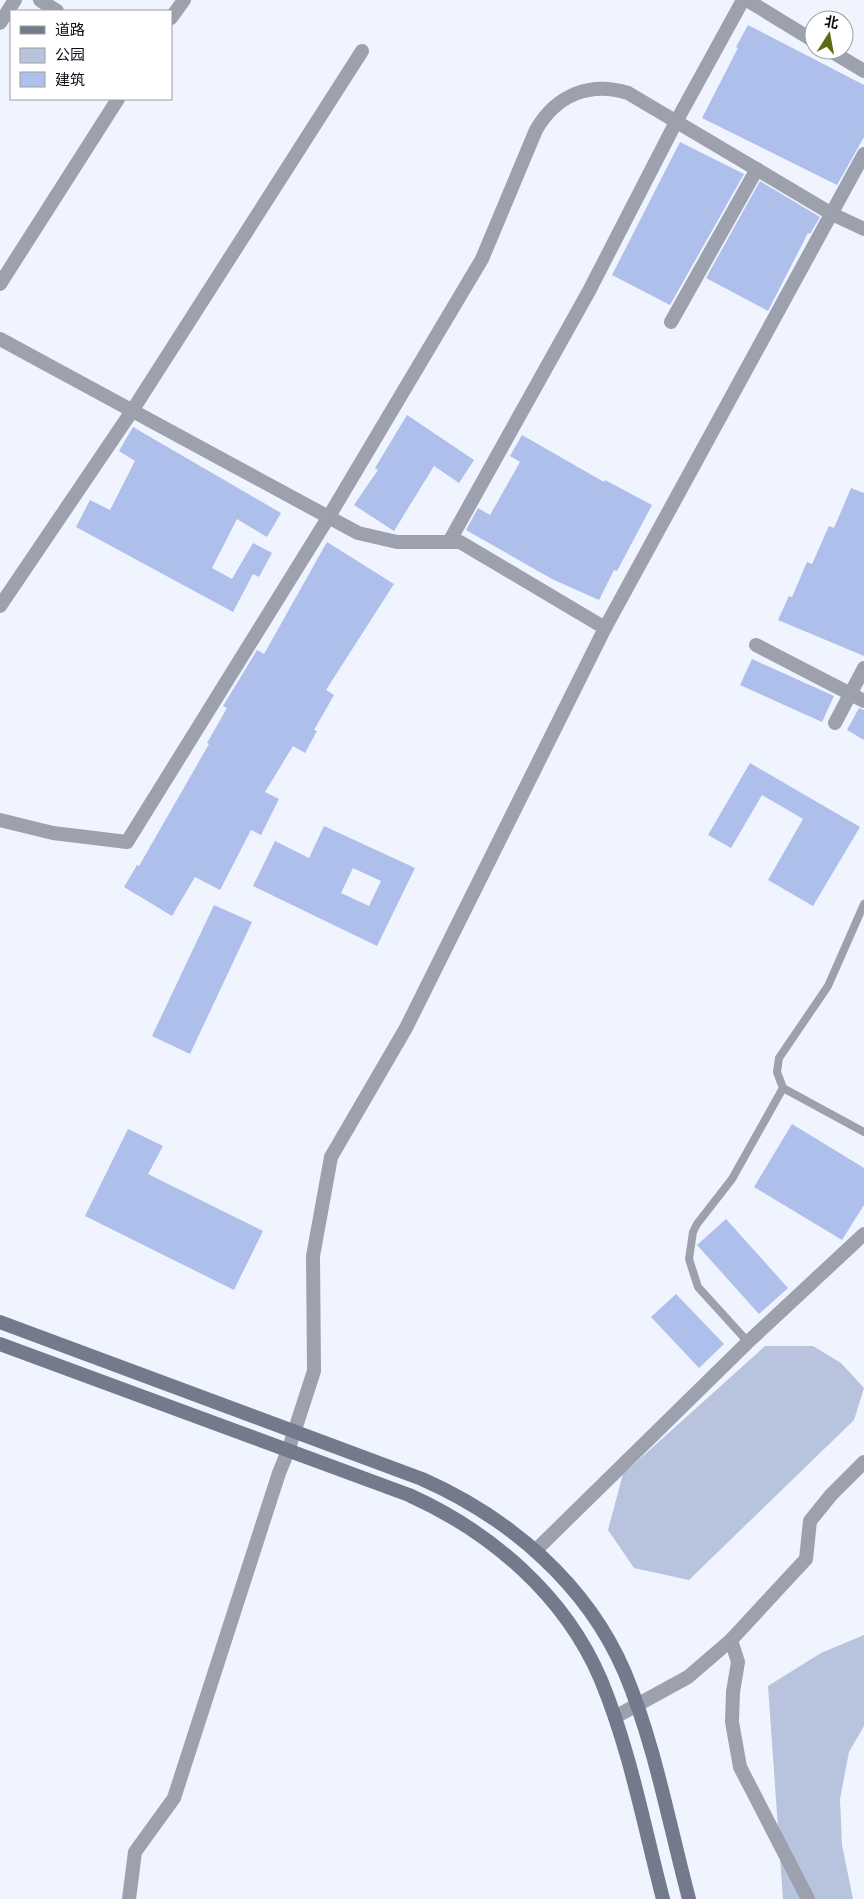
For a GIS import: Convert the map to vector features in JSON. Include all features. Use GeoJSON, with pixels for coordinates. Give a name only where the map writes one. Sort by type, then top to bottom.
{"type":"FeatureCollection","features":[{"type":"Feature","properties":{"kind":"main road"},"geometry":{"type":"LineString","coordinates":[[0,1322],[295,1431],[449,1491],[499,1521],[536,1550],[564,1579],[599,1626],[624,1673],[636,1704],[689,1899]]}},
{"type":"Feature","properties":{"kind":"main road"},"geometry":{"type":"LineString","coordinates":[[0,1344],[333,1466],[434,1506],[458,1519],[503,1551],[543,1590],[576,1634],[600,1679],[614,1717],[663,1899]]}},
{"type":"Feature","properties":{"kind":"street"},"geometry":{"type":"LineString","coordinates":[[0,23],[15,0]]}},
{"type":"Feature","properties":{"kind":"street"},"geometry":{"type":"LineString","coordinates":[[40,0],[55,10]]}},
{"type":"Feature","properties":{"kind":"street"},"geometry":{"type":"LineString","coordinates":[[172,17],[184,0]]}},
{"type":"Feature","properties":{"kind":"street"},"geometry":{"type":"LineString","coordinates":[[450,542],[589,291],[676,122],[743,0]]}},
{"type":"Feature","properties":{"kind":"street"},"geometry":{"type":"LineString","coordinates":[[747,0],[804,35]]}},
{"type":"Feature","properties":{"kind":"street"},"geometry":{"type":"LineString","coordinates":[[0,606],[132,411],[362,51]]}},
{"type":"Feature","properties":{"kind":"street"},"geometry":{"type":"LineString","coordinates":[[846,60],[864,71]]}},
{"type":"Feature","properties":{"kind":"street"},"geometry":{"type":"LineString","coordinates":[[0,820],[53,833],[127,842],[328,518],[482,259],[536,130],[548,112],[575,93],[607,88],[628,93],[832,214],[864,229]]}},
{"type":"Feature","properties":{"kind":"street"},"geometry":{"type":"LineString","coordinates":[[0,284],[117,100]]}},
{"type":"Feature","properties":{"kind":"street"},"geometry":{"type":"LineString","coordinates":[[129,1899],[135,1852],[174,1798],[314,1371],[313,1256],[331,1156],[406,1028],[605,628],[864,154]]}},
{"type":"Feature","properties":{"kind":"street"},"geometry":{"type":"LineString","coordinates":[[671,322],[757,169]]}},
{"type":"Feature","properties":{"kind":"street"},"geometry":{"type":"LineString","coordinates":[[0,339],[358,533],[397,542],[460,542],[605,628]]}},
{"type":"Feature","properties":{"kind":"street"},"geometry":{"type":"LineString","coordinates":[[756,645],[864,701]]}},
{"type":"Feature","properties":{"kind":"street"},"geometry":{"type":"LineString","coordinates":[[834,723],[864,668]]}},
{"type":"Feature","properties":{"kind":"street"},"geometry":{"type":"LineString","coordinates":[[536,1550],[748,1342],[863,1236]]}},
{"type":"Feature","properties":{"kind":"street"},"geometry":{"type":"LineString","coordinates":[[614,1717],[688,1677],[732,1640],[806,1559],[810,1521],[831,1495],[864,1462]]}},
{"type":"Feature","properties":{"kind":"street"},"geometry":{"type":"LineString","coordinates":[[732,1640],[738,1662],[733,1692],[732,1722],[740,1767],[808,1899]]}},
{"type":"Feature","properties":{"kind":"lane"},"geometry":{"type":"LineString","coordinates":[[864,904],[828,986],[779,1058],[777,1072],[783,1088],[864,1132]]}},
{"type":"Feature","properties":{"kind":"lane"},"geometry":{"type":"LineString","coordinates":[[748,1342],[698,1288],[690,1264],[691,1241],[697,1224],[732,1179],[783,1088]]}},
{"type":"Feature","properties":{"kind":"green space"},"geometry":{"type":"Polygon","coordinates":[[[765,1346],[813,1346],[841,1363],[864,1388],[854,1420],[689,1580],[634,1568],[608,1530],[623,1474],[765,1346]]]}},
{"type":"Feature","properties":{"kind":"green space"},"geometry":{"type":"Polygon","coordinates":[[[864,1635],[864,1726],[849,1752],[840,1799],[842,1845],[853,1899],[783,1899],[768,1686],[821,1653],[864,1635]]]}},
{"type":"Feature","properties":{"kind":"building"},"geometry":{"type":"Polygon","coordinates":[[[748,25],[804,54],[804,60],[816,60],[864,85],[864,137],[837,185],[702,118],[738,48],[736,47],[748,25]]]}},
{"type":"Feature","properties":{"kind":"building"},"geometry":{"type":"Polygon","coordinates":[[[680,142],[744,174],[670,305],[612,275],[680,142]]]}},
{"type":"Feature","properties":{"kind":"building"},"geometry":{"type":"Polygon","coordinates":[[[760,181],[820,217],[810,234],[808,233],[768,311],[706,278],[760,181]]]}},
{"type":"Feature","properties":{"kind":"building"},"geometry":{"type":"Polygon","coordinates":[[[407,415],[474,460],[459,483],[434,466],[394,531],[354,505],[378,470],[375,468],[407,415]]]}},
{"type":"Feature","properties":{"kind":"building"},"geometry":{"type":"Polygon","coordinates":[[[133,427],[281,513],[267,537],[237,519],[212,568],[232,579],[253,543],[272,553],[259,577],[253,574],[233,612],[76,527],[90,500],[110,510],[135,461],[119,451],[133,427]]]}},
{"type":"Feature","properties":{"kind":"building"},"geometry":{"type":"Polygon","coordinates":[[[522,435],[604,482],[605,480],[652,505],[617,571],[614,570],[599,600],[552,579],[466,530],[478,508],[490,515],[520,462],[510,456],[522,435]]]}},
{"type":"Feature","properties":{"kind":"building"},"geometry":{"type":"Polygon","coordinates":[[[851,488],[864,493],[864,656],[778,620],[789,596],[792,597],[807,562],[812,564],[829,526],[834,528],[851,488]]]}},
{"type":"Feature","properties":{"kind":"building"},"geometry":{"type":"Polygon","coordinates":[[[327,542],[394,584],[326,690],[334,695],[314,730],[317,731],[305,753],[293,746],[265,792],[279,799],[261,835],[251,830],[220,890],[195,877],[172,916],[124,887],[137,865],[139,866],[209,744],[207,743],[227,708],[223,706],[257,650],[264,654],[327,542]]]}},
{"type":"Feature","properties":{"kind":"building"},"geometry":{"type":"Polygon","coordinates":[[[752,659],[834,696],[822,722],[740,685],[752,659]]]}},
{"type":"Feature","properties":{"kind":"building"},"geometry":{"type":"Polygon","coordinates":[[[859,708],[864,710],[864,740],[847,730],[859,708]]]}},
{"type":"Feature","properties":{"kind":"building"},"geometry":{"type":"Polygon","coordinates":[[[750,763],[860,827],[813,906],[768,880],[803,819],[762,795],[731,848],[708,835],[750,763]]]}},
{"type":"Feature","properties":{"kind":"building"},"geometry":{"type":"Polygon","coordinates":[[[324,826],[415,868],[377,946],[253,886],[275,841],[309,858],[324,826]],[[353,868],[341,893],[369,906],[381,881],[353,868]]]}},
{"type":"Feature","properties":{"kind":"building"},"geometry":{"type":"Polygon","coordinates":[[[214,905],[252,922],[190,1054],[152,1036],[214,905]]]}},
{"type":"Feature","properties":{"kind":"building"},"geometry":{"type":"Polygon","coordinates":[[[792,1124],[864,1168],[864,1205],[842,1240],[754,1187],[792,1124]]]}},
{"type":"Feature","properties":{"kind":"building"},"geometry":{"type":"Polygon","coordinates":[[[128,1129],[163,1146],[148,1174],[263,1231],[234,1290],[85,1216],[128,1129]]]}},
{"type":"Feature","properties":{"kind":"building"},"geometry":{"type":"Polygon","coordinates":[[[726,1219],[788,1288],[759,1314],[697,1245],[726,1219]]]}},
{"type":"Feature","properties":{"kind":"building"},"geometry":{"type":"Polygon","coordinates":[[[676,1294],[724,1344],[699,1368],[651,1317],[676,1294]]]}}]}
